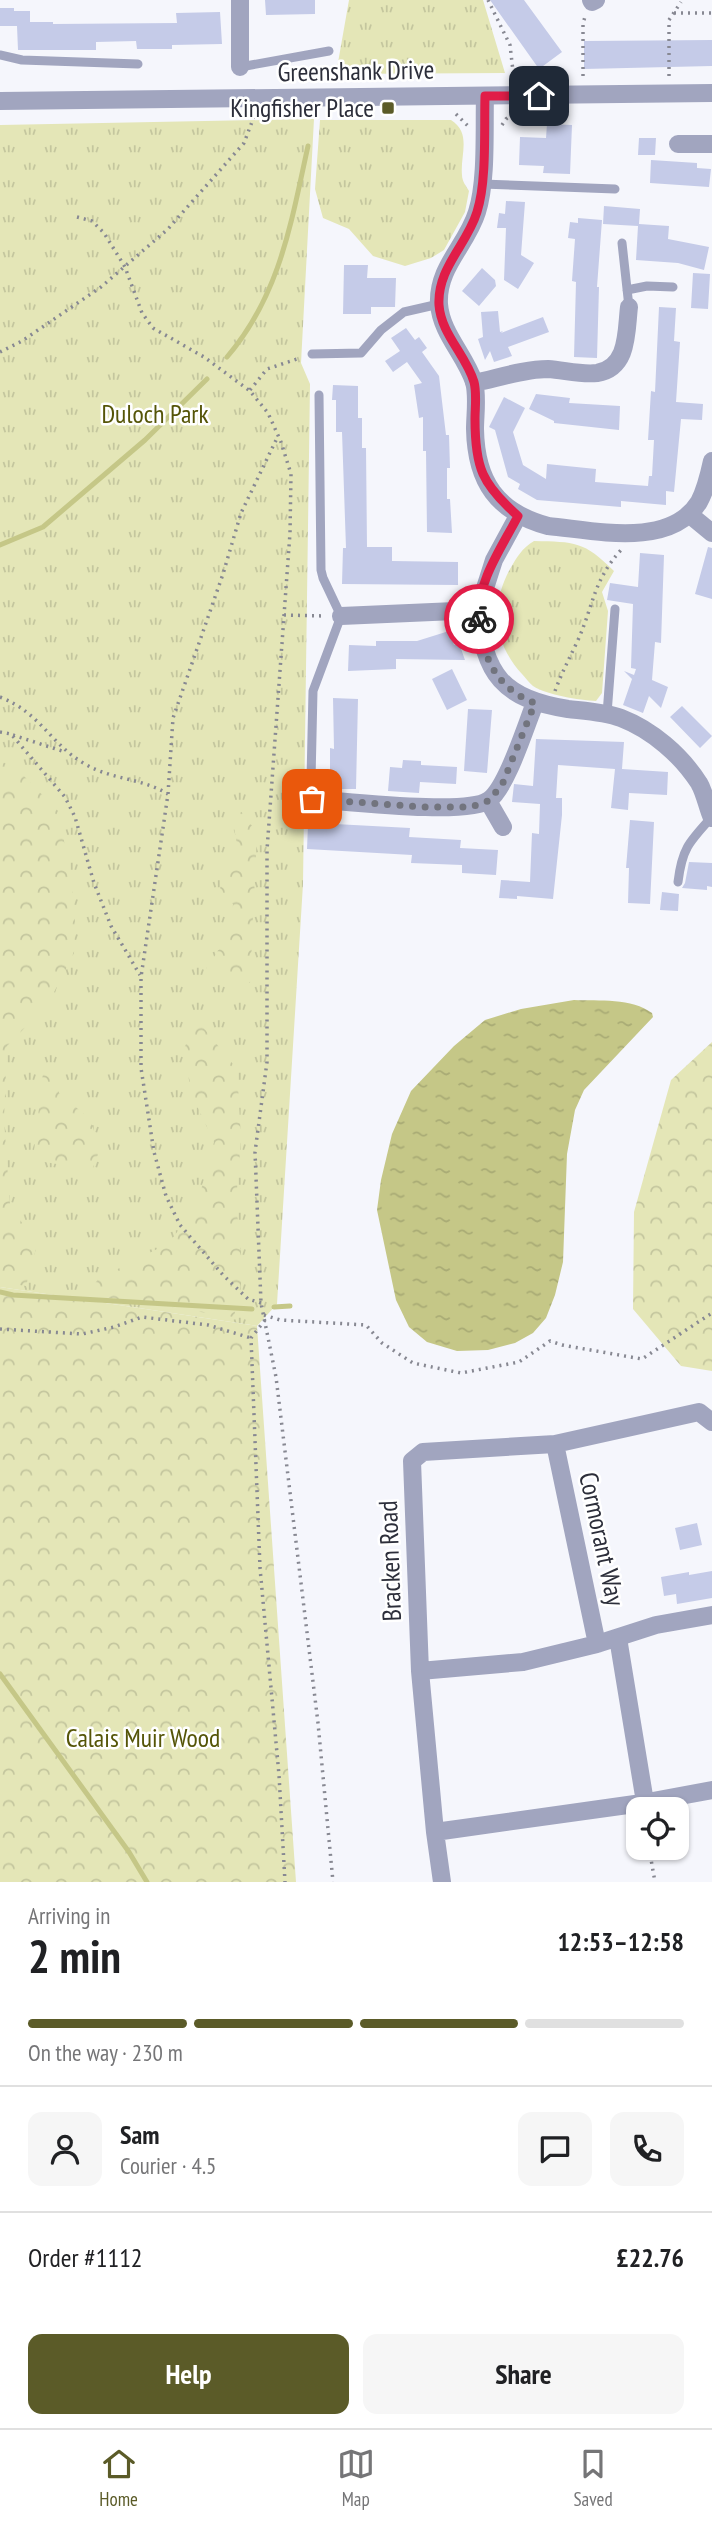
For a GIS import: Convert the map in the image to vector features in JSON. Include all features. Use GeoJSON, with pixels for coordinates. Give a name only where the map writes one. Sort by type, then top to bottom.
{"type":"FeatureCollection","features":[{"type":"Feature","properties":{"kind":"street"},"geometry":{"type":"LineString","coordinates":[[240,0],[240,67]]}},
{"type":"Feature","properties":{"kind":"street","name":"Greenshank Drive"},"geometry":{"type":"LineString","coordinates":[[0,101],[712,93]]}},
{"type":"Feature","properties":{"kind":"street"},"geometry":{"type":"LineString","coordinates":[[485,96],[482,184],[478,211],[443,277],[439,304],[450,335],[474,383],[475,443],[479,465],[487,484],[499,500],[518,516],[548,526],[632,534],[669,526],[689,514],[699,502],[712,461]]}},
{"type":"Feature","properties":{"kind":"street"},"geometry":{"type":"LineString","coordinates":[[678,144],[712,145]]}},
{"type":"Feature","properties":{"kind":"street"},"geometry":{"type":"LineString","coordinates":[[474,383],[536,370],[596,373],[608,369],[620,360],[625,343],[628,298]]}},
{"type":"Feature","properties":{"kind":"street"},"geometry":{"type":"LineString","coordinates":[[689,514],[712,533]]}},
{"type":"Feature","properties":{"kind":"street"},"geometry":{"type":"LineString","coordinates":[[518,516],[491,569],[478,610],[486,656],[495,674],[511,690],[542,704],[607,714],[642,729],[672,749],[700,784],[712,818]]}},
{"type":"Feature","properties":{"kind":"street"},"geometry":{"type":"LineString","coordinates":[[341,616],[478,610]]}},
{"type":"Feature","properties":{"kind":"street"},"geometry":{"type":"LineString","coordinates":[[312,799],[435,807],[471,807],[488,801],[502,785],[542,704]]}},
{"type":"Feature","properties":{"kind":"street"},"geometry":{"type":"LineString","coordinates":[[488,801],[503,827]]}},
{"type":"Feature","properties":{"kind":"street","name":"Bracken Road"},"geometry":{"type":"LineString","coordinates":[[420,1671],[412,1461],[422,1452],[555,1444],[699,1412],[712,1422]]}},
{"type":"Feature","properties":{"kind":"street","name":"Cormorant Way"},"geometry":{"type":"LineString","coordinates":[[555,1444],[597,1644]]}},
{"type":"Feature","properties":{"kind":"street"},"geometry":{"type":"LineString","coordinates":[[442,1882],[420,1671],[523,1662],[597,1644],[656,1625],[712,1615]]}},
{"type":"Feature","properties":{"kind":"street"},"geometry":{"type":"LineString","coordinates":[[618,1637],[644,1797]]}},
{"type":"Feature","properties":{"kind":"street"},"geometry":{"type":"LineString","coordinates":[[673,1797],[712,1790]]}},
{"type":"Feature","properties":{"kind":"street"},"geometry":{"type":"LineString","coordinates":[[435,1832],[626,1805]]}},
{"type":"Feature","properties":{"kind":"lane"},"geometry":{"type":"LineString","coordinates":[[240,67],[329,51]]}},
{"type":"Feature","properties":{"kind":"lane"},"geometry":{"type":"LineString","coordinates":[[0,55],[22,60],[138,64]]}},
{"type":"Feature","properties":{"kind":"lane"},"geometry":{"type":"LineString","coordinates":[[482,184],[615,189]]}},
{"type":"Feature","properties":{"kind":"lane"},"geometry":{"type":"LineString","coordinates":[[622,243],[628,298],[647,286],[673,287]]}},
{"type":"Feature","properties":{"kind":"lane"},"geometry":{"type":"LineString","coordinates":[[312,354],[361,353],[381,330],[404,312],[439,304]]}},
{"type":"Feature","properties":{"kind":"lane"},"geometry":{"type":"LineString","coordinates":[[311,780],[313,691],[341,616],[321,569],[319,395]]}},
{"type":"Feature","properties":{"kind":"lane"},"geometry":{"type":"LineString","coordinates":[[607,714],[615,609]]}},
{"type":"Feature","properties":{"kind":"lane"},"geometry":{"type":"LineString","coordinates":[[678,882],[681,856],[692,838],[712,818]]}},
{"type":"Feature","properties":{"kind":"path"},"geometry":{"type":"LineString","coordinates":[[488,0],[510,45],[514,69],[514,96]]}},
{"type":"Feature","properties":{"kind":"path"},"geometry":{"type":"LineString","coordinates":[[583,76],[583,23],[593,1]]}},
{"type":"Feature","properties":{"kind":"path"},"geometry":{"type":"LineString","coordinates":[[669,76],[668,20],[681,2]]}},
{"type":"Feature","properties":{"kind":"path"},"geometry":{"type":"LineString","coordinates":[[674,13],[712,13]]}},
{"type":"Feature","properties":{"kind":"path"},"geometry":{"type":"LineString","coordinates":[[0,352],[22,341],[74,306],[125,267],[168,229],[244,143],[255,113]]}},
{"type":"Feature","properties":{"kind":"path"},"geometry":{"type":"LineString","coordinates":[[77,217],[92,221],[104,233],[125,267],[142,313],[153,328],[204,356],[250,391],[268,413],[291,474],[290,533],[267,850],[267,1062],[255,1152],[261,1303],[276,1377],[290,1488],[318,1723],[333,1882]]}},
{"type":"Feature","properties":{"kind":"path"},"geometry":{"type":"LineString","coordinates":[[250,391],[267,369],[312,354]]}},
{"type":"Feature","properties":{"kind":"path"},"geometry":{"type":"LineString","coordinates":[[261,1303],[248,1299],[223,1275],[180,1225],[166,1196],[154,1152],[141,1068],[141,977],[167,793],[173,718],[223,574],[241,513],[278,436]]}},
{"type":"Feature","properties":{"kind":"path"},"geometry":{"type":"LineString","coordinates":[[542,704],[579,639],[599,580],[632,534]]}},
{"type":"Feature","properties":{"kind":"path"},"geometry":{"type":"LineString","coordinates":[[284,615],[341,616]]}},
{"type":"Feature","properties":{"kind":"path"},"geometry":{"type":"LineString","coordinates":[[0,697],[19,704],[51,733],[64,751]]}},
{"type":"Feature","properties":{"kind":"path"},"geometry":{"type":"LineString","coordinates":[[0,732],[64,751],[109,776],[155,786],[167,793]]}},
{"type":"Feature","properties":{"kind":"path"},"geometry":{"type":"LineString","coordinates":[[11,734],[65,797],[75,817],[94,883],[111,926],[141,977]]}},
{"type":"Feature","properties":{"kind":"path"},"geometry":{"type":"LineString","coordinates":[[264,1318],[366,1325],[382,1343],[413,1363],[461,1374],[519,1362],[550,1341],[642,1359],[712,1313]]}},
{"type":"Feature","properties":{"kind":"path"},"geometry":{"type":"LineString","coordinates":[[0,1329],[82,1334],[142,1317],[208,1325],[251,1338]]}},
{"type":"Feature","properties":{"kind":"path"},"geometry":{"type":"LineString","coordinates":[[264,1318],[251,1338],[260,1568],[279,1776],[285,1882]]}},
{"type":"Feature","properties":{"kind":"path"},"geometry":{"type":"LineString","coordinates":[[651,1860],[655,1882]]}},
{"type":"Feature","properties":{"kind":"green space"},"geometry":{"type":"Polygon","coordinates":[[[349,0],[483,0],[505,73],[336,74],[349,0]]]}},
{"type":"Feature","properties":{"kind":"green space","name":"Duloch Park"},"geometry":{"type":"Polygon","coordinates":[[[314,119],[301,363],[310,384],[303,884],[277,1304],[257,1326],[0,1287],[0,125],[314,119]]]}},
{"type":"Feature","properties":{"kind":"green space"},"geometry":{"type":"Polygon","coordinates":[[[320,120],[451,120],[457,125],[464,145],[462,177],[469,191],[465,212],[444,250],[431,258],[405,266],[373,256],[349,229],[323,218],[315,189],[320,120]]]}},
{"type":"Feature","properties":{"kind":"green space"},"geometry":{"type":"Polygon","coordinates":[[[534,541],[578,545],[595,554],[614,571],[602,592],[608,611],[602,693],[596,701],[555,694],[533,686],[512,662],[505,649],[498,623],[499,597],[515,561],[534,541]]]}},
{"type":"Feature","properties":{"kind":"green space"},"geometry":{"type":"Polygon","coordinates":[[[0,760],[23,775],[58,811],[72,881],[75,917],[74,953],[48,1004],[7,1046],[4,1119],[10,1205],[37,1245],[26,1286],[0,1282],[0,760]]]}},
{"type":"Feature","properties":{"kind":"green space"},"geometry":{"type":"Polygon","coordinates":[[[242,812],[257,833],[250,983],[206,968],[231,933],[233,904],[219,894],[225,864],[238,850],[232,816],[242,812]]]}},
{"type":"Feature","properties":{"kind":"green space"},"geometry":{"type":"Polygon","coordinates":[[[198,1021],[237,1069],[241,1139],[236,1202],[243,1274],[234,1317],[88,1295],[98,1279],[169,1243],[197,1205],[214,1142],[191,1093],[184,1048],[198,1021]]]}},
{"type":"Feature","properties":{"kind":"green space"},"geometry":{"type":"Polygon","coordinates":[[[712,1042],[712,1371],[681,1366],[633,1309],[634,1212],[671,1080],[712,1042]]]}},
{"type":"Feature","properties":{"kind":"green space"},"geometry":{"type":"Polygon","coordinates":[[[44,1064],[59,1074],[59,1093],[90,1119],[100,1149],[92,1170],[33,1160],[44,1064]]]}},
{"type":"Feature","properties":{"kind":"green space","name":"Calais Muir Wood"},"geometry":{"type":"Polygon","coordinates":[[[0,1287],[257,1326],[296,1882],[0,1882],[0,1287]]]}},
{"type":"Feature","properties":{"kind":"water"},"geometry":{"type":"Polygon","coordinates":[[[574,1000],[635,1005],[652,1013],[653,1017],[584,1090],[575,1110],[567,1154],[563,1262],[546,1318],[533,1333],[515,1343],[488,1350],[457,1351],[427,1342],[409,1327],[396,1300],[377,1210],[392,1134],[411,1091],[454,1046],[485,1020],[521,1009],[574,1000]]]}},
{"type":"Feature","properties":{"kind":"building"},"geometry":{"type":"Polygon","coordinates":[[[265,0],[315,0],[315,14],[266,15],[265,0]]]}},
{"type":"Feature","properties":{"kind":"building"},"geometry":{"type":"Polygon","coordinates":[[[490,0],[524,0],[562,52],[539,69],[490,0]]]}},
{"type":"Feature","properties":{"kind":"building"},"geometry":{"type":"Polygon","coordinates":[[[0,8],[30,11],[30,22],[53,24],[177,23],[176,13],[220,12],[222,44],[137,49],[136,41],[96,42],[96,50],[18,50],[17,26],[0,26],[0,8]]]}},
{"type":"Feature","properties":{"kind":"building"},"geometry":{"type":"Polygon","coordinates":[[[712,40],[712,66],[584,69],[584,41],[712,40]]]}},
{"type":"Feature","properties":{"kind":"building"},"geometry":{"type":"Polygon","coordinates":[[[547,124],[572,125],[570,174],[543,173],[544,166],[519,165],[520,137],[546,138],[547,124]]]}},
{"type":"Feature","properties":{"kind":"building"},"geometry":{"type":"Polygon","coordinates":[[[639,138],[656,138],[655,155],[638,155],[639,138]]]}},
{"type":"Feature","properties":{"kind":"building"},"geometry":{"type":"Polygon","coordinates":[[[651,160],[697,163],[697,168],[711,169],[709,187],[650,183],[651,160]]]}},
{"type":"Feature","properties":{"kind":"building"},"geometry":{"type":"Polygon","coordinates":[[[506,201],[525,202],[521,255],[534,263],[518,289],[504,280],[506,228],[497,228],[499,213],[505,214],[506,201]]]}},
{"type":"Feature","properties":{"kind":"building"},"geometry":{"type":"Polygon","coordinates":[[[604,206],[640,209],[639,224],[669,226],[668,239],[709,247],[704,270],[678,263],[636,260],[638,226],[603,224],[604,206]]]}},
{"type":"Feature","properties":{"kind":"building"},"geometry":{"type":"Polygon","coordinates":[[[578,218],[602,220],[597,287],[597,358],[574,357],[576,282],[572,281],[575,239],[568,238],[570,222],[578,223],[578,218]]]}},
{"type":"Feature","properties":{"kind":"building"},"geometry":{"type":"Polygon","coordinates":[[[344,265],[368,265],[367,278],[396,278],[395,307],[371,307],[371,314],[343,314],[344,265]]]}},
{"type":"Feature","properties":{"kind":"building"},"geometry":{"type":"Polygon","coordinates":[[[482,268],[495,280],[496,286],[479,306],[462,291],[482,268]]]}},
{"type":"Feature","properties":{"kind":"building"},"geometry":{"type":"Polygon","coordinates":[[[693,273],[710,274],[708,309],[691,308],[693,273]]]}},
{"type":"Feature","properties":{"kind":"building"},"geometry":{"type":"Polygon","coordinates":[[[659,307],[676,308],[674,341],[680,342],[676,402],[703,404],[702,420],[681,419],[674,492],[666,491],[666,505],[621,501],[621,507],[537,500],[518,489],[520,484],[508,477],[495,430],[489,427],[504,397],[525,408],[513,432],[523,465],[546,479],[547,464],[596,469],[595,482],[648,486],[649,476],[652,476],[654,440],[648,440],[651,391],[655,392],[659,307]]]}},
{"type":"Feature","properties":{"kind":"building"},"geometry":{"type":"Polygon","coordinates":[[[498,311],[500,332],[503,331],[501,333],[543,317],[549,332],[508,347],[512,356],[494,362],[490,351],[485,360],[478,339],[483,337],[481,312],[498,311]]]}},
{"type":"Feature","properties":{"kind":"building"},"geometry":{"type":"Polygon","coordinates":[[[406,328],[415,340],[419,337],[427,348],[422,352],[439,376],[446,435],[449,435],[447,499],[450,499],[452,533],[427,532],[423,417],[419,418],[414,385],[422,383],[407,362],[393,372],[385,361],[400,351],[391,338],[406,328]]]}},
{"type":"Feature","properties":{"kind":"building"},"geometry":{"type":"Polygon","coordinates":[[[333,385],[358,386],[358,418],[362,418],[362,448],[366,448],[367,547],[392,547],[392,561],[458,562],[458,585],[342,584],[343,548],[346,548],[342,432],[336,432],[333,385]]]}},
{"type":"Feature","properties":{"kind":"building"},"geometry":{"type":"Polygon","coordinates":[[[536,394],[570,398],[569,403],[620,406],[619,430],[554,423],[529,409],[536,394]]]}},
{"type":"Feature","properties":{"kind":"building"},"geometry":{"type":"Polygon","coordinates":[[[708,547],[712,548],[712,599],[695,594],[708,547]]]}},
{"type":"Feature","properties":{"kind":"building"},"geometry":{"type":"Polygon","coordinates":[[[640,553],[664,555],[661,643],[655,642],[652,680],[668,687],[661,708],[649,696],[643,713],[623,705],[632,679],[624,671],[634,675],[636,669],[631,668],[633,604],[607,600],[610,583],[638,587],[640,553]]]}},
{"type":"Feature","properties":{"kind":"building"},"geometry":{"type":"Polygon","coordinates":[[[449,631],[454,645],[459,643],[465,660],[396,659],[396,669],[348,671],[349,645],[376,646],[376,641],[417,641],[449,631]]]}},
{"type":"Feature","properties":{"kind":"building"},"geometry":{"type":"Polygon","coordinates":[[[452,669],[467,700],[447,710],[432,679],[452,669]]]}},
{"type":"Feature","properties":{"kind":"building"},"geometry":{"type":"Polygon","coordinates":[[[333,698],[358,699],[356,789],[330,789],[330,748],[334,749],[333,698]]]}},
{"type":"Feature","properties":{"kind":"building"},"geometry":{"type":"Polygon","coordinates":[[[682,706],[712,736],[700,748],[670,717],[682,706]]]}},
{"type":"Feature","properties":{"kind":"building"},"geometry":{"type":"Polygon","coordinates":[[[468,709],[492,710],[487,773],[464,771],[468,709]]]}},
{"type":"Feature","properties":{"kind":"building"},"geometry":{"type":"Polygon","coordinates":[[[536,739],[624,742],[622,769],[668,772],[667,795],[629,793],[628,810],[611,808],[615,769],[558,765],[556,798],[562,798],[562,815],[553,899],[517,896],[517,899],[499,898],[501,880],[530,882],[532,833],[539,834],[540,804],[512,802],[514,784],[533,786],[536,739]]]}},
{"type":"Feature","properties":{"kind":"building"},"geometry":{"type":"Polygon","coordinates":[[[403,760],[421,761],[421,765],[457,767],[456,784],[420,782],[419,793],[388,791],[390,767],[402,768],[403,760]]]}},
{"type":"Feature","properties":{"kind":"building"},"geometry":{"type":"Polygon","coordinates":[[[630,820],[654,822],[650,904],[628,903],[629,868],[626,868],[630,820]]]}},
{"type":"Feature","properties":{"kind":"building"},"geometry":{"type":"Polygon","coordinates":[[[335,824],[410,828],[409,837],[461,840],[460,848],[498,850],[496,875],[462,873],[462,865],[411,863],[412,855],[307,849],[308,825],[335,827],[335,824]]]}},
{"type":"Feature","properties":{"kind":"building"},"geometry":{"type":"Polygon","coordinates":[[[689,862],[712,863],[712,887],[707,886],[707,890],[682,888],[689,862]]]}},
{"type":"Feature","properties":{"kind":"building"},"geometry":{"type":"Polygon","coordinates":[[[662,892],[679,894],[678,911],[660,910],[662,892]]]}},
{"type":"Feature","properties":{"kind":"building"},"geometry":{"type":"Polygon","coordinates":[[[697,1523],[702,1545],[680,1550],[675,1528],[697,1523]]]}},
{"type":"Feature","properties":{"kind":"building"},"geometry":{"type":"Polygon","coordinates":[[[712,1571],[712,1598],[677,1604],[676,1594],[664,1596],[661,1577],[712,1571]]]}},
{"type":"Feature","properties":{"kind":"waterway"},"geometry":{"type":"LineString","coordinates":[[227,357],[260,309],[281,257],[308,146]]}},
{"type":"Feature","properties":{"kind":"waterway"},"geometry":{"type":"LineString","coordinates":[[0,545],[43,527],[145,440],[207,379]]}},
{"type":"Feature","properties":{"kind":"waterway"},"geometry":{"type":"LineString","coordinates":[[0,1292],[13,1295],[252,1309]]}},
{"type":"Feature","properties":{"kind":"waterway"},"geometry":{"type":"LineString","coordinates":[[274,1307],[290,1306]]}},
{"type":"Feature","properties":{"kind":"waterway"},"geometry":{"type":"LineString","coordinates":[[0,1674],[129,1852],[147,1882]]}},
{"type":"Feature","properties":{"kind":"way so far"},"geometry":{"type":"LineString","coordinates":[[312,799],[423,807],[471,807],[494,796],[502,785],[535,703],[522,698],[495,674],[486,656],[479,619]]}},
{"type":"Feature","properties":{"kind":"place","name":"Kingfisher Place"},"geometry":{"type":"Point","coordinates":[388,108]}},
{"type":"Feature","properties":{"kind":"route"},"geometry":{"type":"LineString","coordinates":[[479,619],[478,610],[487,578],[518,516],[499,500],[487,484],[479,465],[475,443],[474,383],[444,322],[439,304],[448,264],[478,211],[482,184],[485,96],[539,96]]}}]}
